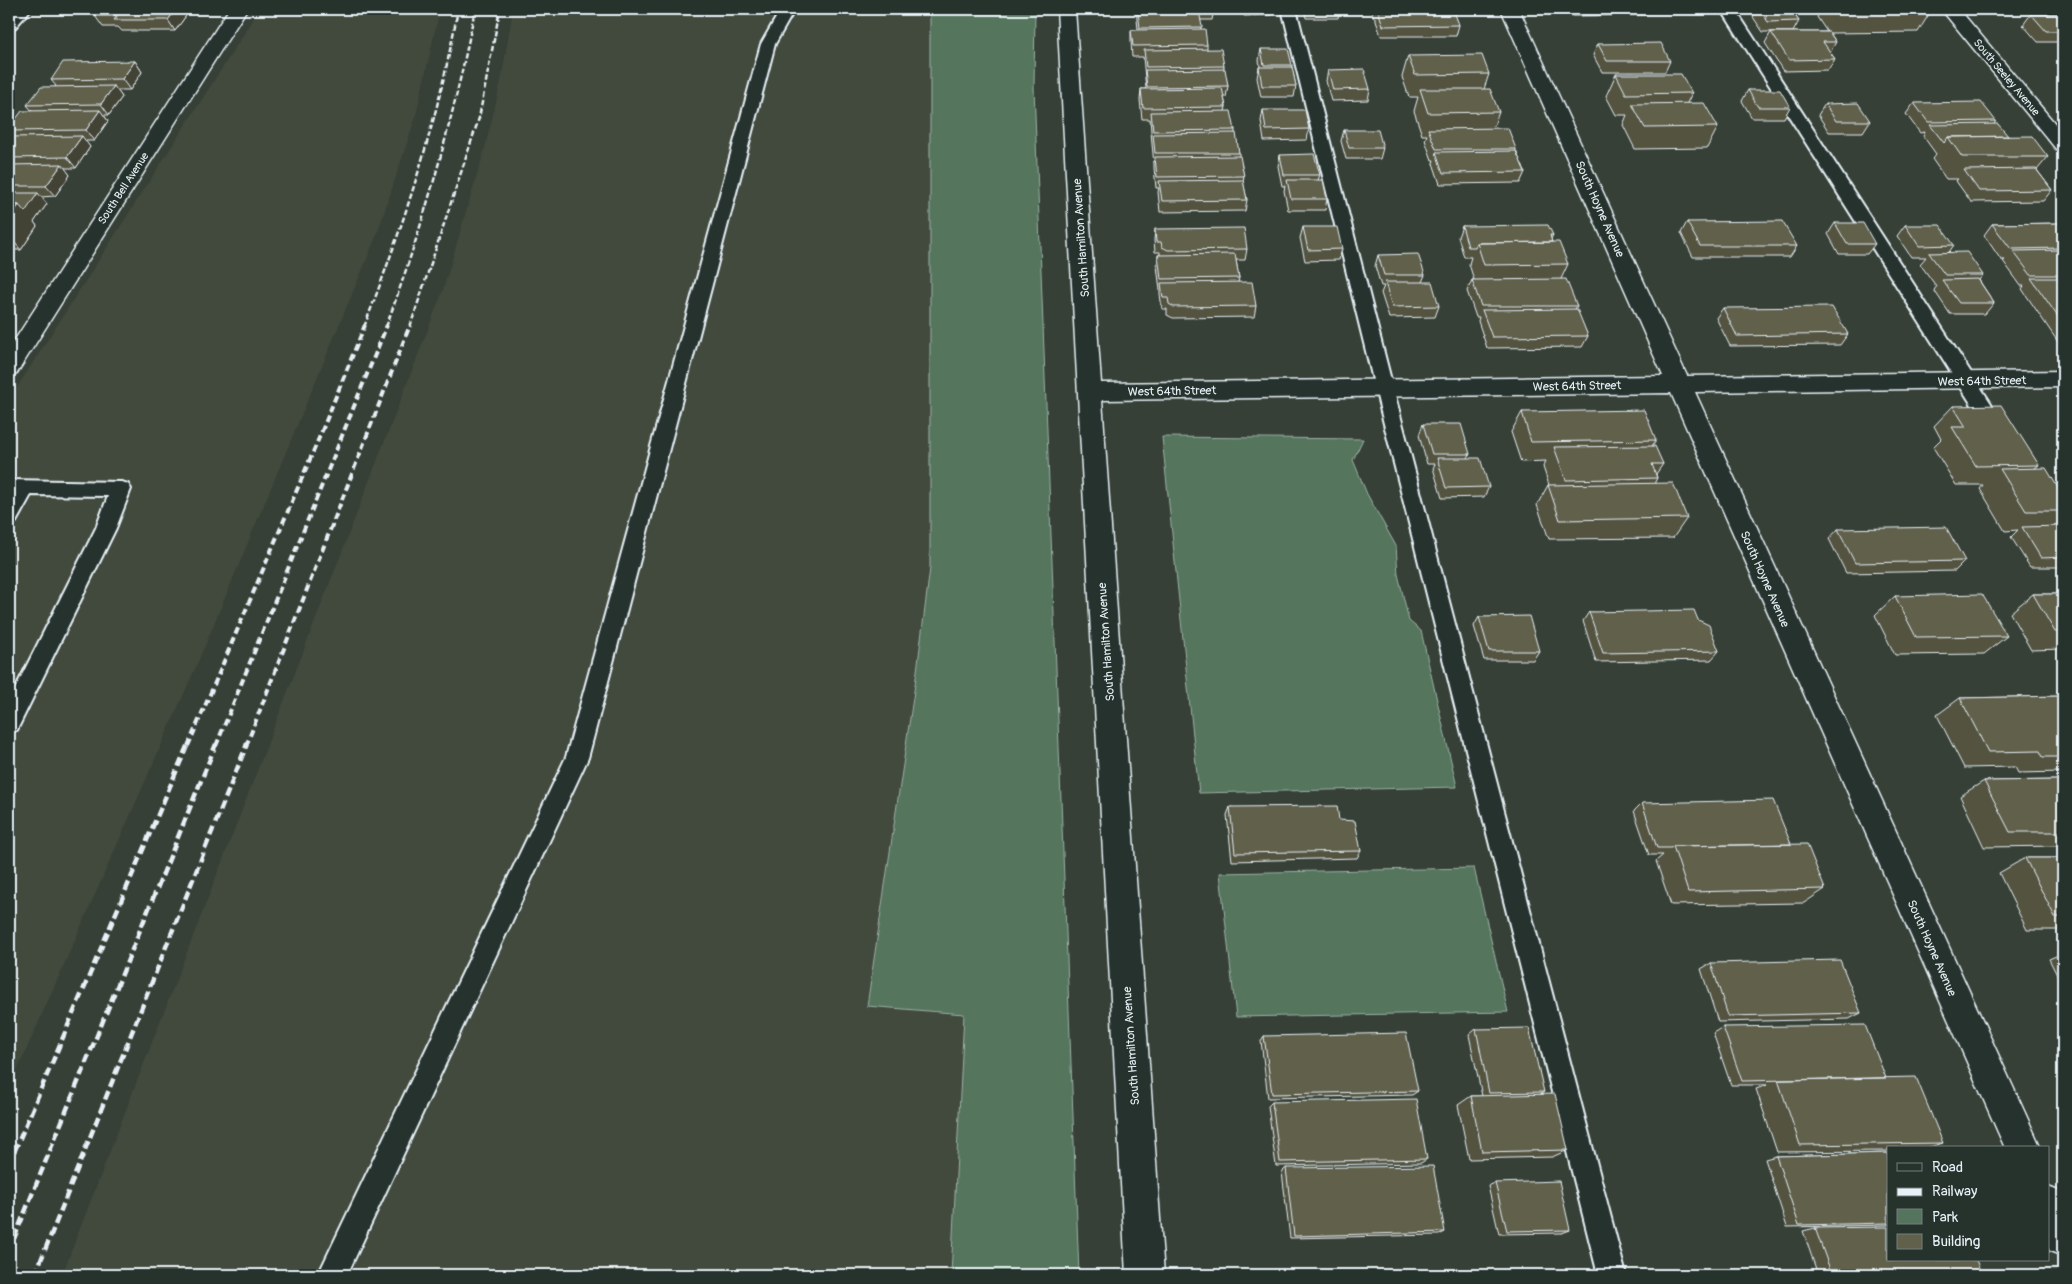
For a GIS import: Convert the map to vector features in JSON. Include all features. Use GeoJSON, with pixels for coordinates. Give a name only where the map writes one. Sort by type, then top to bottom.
{"type":"FeatureCollection","features":[{"type":"Feature","properties":{"kind":"street","name":"South Bell Avenue"},"geometry":{"type":"LineString","coordinates":[[9,367],[238,9]]}},
{"type":"Feature","properties":{"kind":"street","name":"South Hamilton Avenue"},"geometry":{"type":"LineString","coordinates":[[1066,9],[1145,1275]]}},
{"type":"Feature","properties":{"kind":"street","name":"South Hoyne Avenue"},"geometry":{"type":"LineString","coordinates":[[1510,9],[2022,1146]]}},
{"type":"Feature","properties":{"kind":"street","name":"South Seeley Avenue"},"geometry":{"type":"LineString","coordinates":[[1950,9],[2063,145]]}},
{"type":"Feature","properties":{"kind":"street","name":"West 64th Street"},"geometry":{"type":"LineString","coordinates":[[1090,392],[2063,379]]}},
{"type":"Feature","properties":{"kind":"street"},"geometry":{"type":"LineString","coordinates":[[2050,1209],[2063,1238]]}},
{"type":"Feature","properties":{"kind":"lane"},"geometry":{"type":"LineString","coordinates":[[9,26],[24,9]]}},
{"type":"Feature","properties":{"kind":"lane"},"geometry":{"type":"LineString","coordinates":[[332,1275],[577,758],[768,44],[788,9]]}},
{"type":"Feature","properties":{"kind":"lane"},"geometry":{"type":"LineString","coordinates":[[1289,9],[1384,388],[1612,1275]]}},
{"type":"Feature","properties":{"kind":"lane"},"geometry":{"type":"LineString","coordinates":[[1728,9],[2005,441]]}},
{"type":"Feature","properties":{"kind":"lane"},"geometry":{"type":"LineString","coordinates":[[9,517],[17,487],[121,489],[106,528],[9,723]]}},
{"type":"Feature","properties":{"kind":"shaded area"},"geometry":{"type":"Polygon","coordinates":[[[260,9],[440,9],[415,119],[376,237],[198,662],[9,1089],[9,400],[260,9]]]}},
{"type":"Feature","properties":{"kind":"shaded area"},"geometry":{"type":"Polygon","coordinates":[[[513,9],[930,9],[930,568],[917,671],[867,1006],[965,1014],[951,1275],[62,1275],[442,293],[484,152],[501,81],[513,9]]]}},
{"type":"Feature","properties":{"kind":"green space"},"geometry":{"type":"Polygon","coordinates":[[[930,9],[1035,9],[1034,87],[1079,1275],[951,1275],[964,1014],[867,1006],[917,671],[930,568],[930,9]]]}},
{"type":"Feature","properties":{"kind":"green space"},"geometry":{"type":"Polygon","coordinates":[[[1162,437],[1363,439],[1353,460],[1367,494],[1396,546],[1398,574],[1409,621],[1421,631],[1457,787],[1199,793],[1162,437]]]}},
{"type":"Feature","properties":{"kind":"green space"},"geometry":{"type":"Polygon","coordinates":[[[1474,868],[1508,1012],[1236,1017],[1220,873],[1474,868]]]}},
{"type":"Feature","properties":{"kind":"building"},"geometry":{"type":"Polygon","coordinates":[[[101,9],[176,9],[168,20],[114,20],[117,16],[95,16],[101,9]]]}},
{"type":"Feature","properties":{"kind":"building"},"geometry":{"type":"Polygon","coordinates":[[[1453,9],[1459,25],[1383,26],[1378,10],[1453,9]]]}},
{"type":"Feature","properties":{"kind":"building"},"geometry":{"type":"Polygon","coordinates":[[[1760,9],[1790,9],[1799,21],[1768,22],[1760,9]]]}},
{"type":"Feature","properties":{"kind":"building"},"geometry":{"type":"Polygon","coordinates":[[[1838,9],[1930,9],[1931,11],[1841,12],[1838,9]]]}},
{"type":"Feature","properties":{"kind":"building"},"geometry":{"type":"Polygon","coordinates":[[[1199,11],[1202,27],[1140,28],[1138,12],[1199,11]]]}},
{"type":"Feature","properties":{"kind":"building"},"geometry":{"type":"Polygon","coordinates":[[[2031,14],[2063,14],[2063,31],[2046,31],[2031,14]]]}},
{"type":"Feature","properties":{"kind":"building"},"geometry":{"type":"Polygon","coordinates":[[[1205,29],[1207,45],[1133,46],[1131,30],[1205,29]]]}},
{"type":"Feature","properties":{"kind":"building"},"geometry":{"type":"Polygon","coordinates":[[[1771,32],[1829,32],[1836,42],[1823,42],[1835,59],[1789,60],[1771,32]]]}},
{"type":"Feature","properties":{"kind":"building"},"geometry":{"type":"Polygon","coordinates":[[[1661,43],[1670,61],[1607,61],[1598,44],[1661,43]]]}},
{"type":"Feature","properties":{"kind":"building"},"geometry":{"type":"Polygon","coordinates":[[[1221,49],[1224,66],[1146,67],[1144,50],[1221,49]]]}},
{"type":"Feature","properties":{"kind":"building"},"geometry":{"type":"Polygon","coordinates":[[[1261,49],[1288,49],[1292,65],[1264,65],[1261,49]]]}},
{"type":"Feature","properties":{"kind":"building"},"geometry":{"type":"Polygon","coordinates":[[[1482,55],[1489,74],[1415,75],[1408,56],[1482,55]]]}},
{"type":"Feature","properties":{"kind":"building"},"geometry":{"type":"Polygon","coordinates":[[[135,61],[122,79],[51,80],[63,62],[135,61]]]}},
{"type":"Feature","properties":{"kind":"building"},"geometry":{"type":"Polygon","coordinates":[[[1259,67],[1292,67],[1296,86],[1262,86],[1259,67]]]}},
{"type":"Feature","properties":{"kind":"building"},"geometry":{"type":"Polygon","coordinates":[[[1225,69],[1228,86],[1147,87],[1145,70],[1225,69]]]}},
{"type":"Feature","properties":{"kind":"building"},"geometry":{"type":"Polygon","coordinates":[[[1364,69],[1370,89],[1333,90],[1328,70],[1364,69]]]}},
{"type":"Feature","properties":{"kind":"building"},"geometry":{"type":"Polygon","coordinates":[[[1616,74],[1681,74],[1692,93],[1626,94],[1616,74]]]}},
{"type":"Feature","properties":{"kind":"building"},"geometry":{"type":"Polygon","coordinates":[[[114,86],[101,104],[27,105],[41,87],[114,86]]]}},
{"type":"Feature","properties":{"kind":"building"},"geometry":{"type":"Polygon","coordinates":[[[1222,88],[1226,107],[1143,108],[1141,89],[1222,88]]]}},
{"type":"Feature","properties":{"kind":"building"},"geometry":{"type":"Polygon","coordinates":[[[1420,89],[1490,89],[1499,112],[1428,113],[1420,89]]]}},
{"type":"Feature","properties":{"kind":"building"},"geometry":{"type":"Polygon","coordinates":[[[1748,90],[1780,90],[1790,107],[1758,107],[1748,90]]]}},
{"type":"Feature","properties":{"kind":"building"},"geometry":{"type":"Polygon","coordinates":[[[1981,102],[1996,121],[1928,122],[1914,103],[1981,102]]]}},
{"type":"Feature","properties":{"kind":"building"},"geometry":{"type":"Polygon","coordinates":[[[1704,103],[1718,127],[1645,128],[1632,104],[1704,103]]]}},
{"type":"Feature","properties":{"kind":"building"},"geometry":{"type":"Polygon","coordinates":[[[1858,103],[1870,121],[1836,121],[1825,104],[1858,103]]]}},
{"type":"Feature","properties":{"kind":"building"},"geometry":{"type":"Polygon","coordinates":[[[100,110],[86,130],[9,131],[9,128],[22,111],[100,110]]]}},
{"type":"Feature","properties":{"kind":"building"},"geometry":{"type":"Polygon","coordinates":[[[1263,110],[1305,110],[1309,129],[1266,130],[1263,110]]]}},
{"type":"Feature","properties":{"kind":"building"},"geometry":{"type":"Polygon","coordinates":[[[1231,111],[1235,130],[1153,131],[1151,112],[1231,111]]]}},
{"type":"Feature","properties":{"kind":"building"},"geometry":{"type":"Polygon","coordinates":[[[1998,124],[2008,136],[1948,137],[1944,143],[1930,125],[1998,124]]]}},
{"type":"Feature","properties":{"kind":"building"},"geometry":{"type":"Polygon","coordinates":[[[1508,128],[1516,149],[1436,149],[1428,129],[1508,128]]]}},
{"type":"Feature","properties":{"kind":"building"},"geometry":{"type":"Polygon","coordinates":[[[1344,130],[1378,130],[1383,148],[1349,148],[1344,130]]]}},
{"type":"Feature","properties":{"kind":"building"},"geometry":{"type":"Polygon","coordinates":[[[1236,133],[1239,153],[1155,153],[1153,134],[1236,133]]]}},
{"type":"Feature","properties":{"kind":"building"},"geometry":{"type":"Polygon","coordinates":[[[82,136],[67,157],[9,158],[9,137],[82,136]]]}},
{"type":"Feature","properties":{"kind":"building"},"geometry":{"type":"Polygon","coordinates":[[[2032,136],[2048,157],[1962,157],[1948,137],[2032,136]]]}},
{"type":"Feature","properties":{"kind":"building"},"geometry":{"type":"Polygon","coordinates":[[[1516,151],[1525,172],[1443,173],[1436,152],[1516,151]]]}},
{"type":"Feature","properties":{"kind":"building"},"geometry":{"type":"Polygon","coordinates":[[[1314,154],[1320,175],[1284,175],[1280,155],[1314,154]]]}},
{"type":"Feature","properties":{"kind":"building"},"geometry":{"type":"Polygon","coordinates":[[[1240,156],[1244,176],[1157,177],[1155,157],[1240,156]]]}},
{"type":"Feature","properties":{"kind":"building"},"geometry":{"type":"Polygon","coordinates":[[[62,164],[46,186],[9,186],[9,165],[62,164]]]}},
{"type":"Feature","properties":{"kind":"building"},"geometry":{"type":"Polygon","coordinates":[[[2036,169],[2052,190],[1979,191],[1964,170],[2036,169]]]}},
{"type":"Feature","properties":{"kind":"building"},"geometry":{"type":"Polygon","coordinates":[[[1243,180],[1247,200],[1162,201],[1159,181],[1243,180]]]}},
{"type":"Feature","properties":{"kind":"building"},"geometry":{"type":"Polygon","coordinates":[[[1287,180],[1323,180],[1327,199],[1291,199],[1287,180]]]}},
{"type":"Feature","properties":{"kind":"building"},"geometry":{"type":"Polygon","coordinates":[[[9,193],[38,193],[25,212],[19,205],[9,205],[9,193]]]}},
{"type":"Feature","properties":{"kind":"building"},"geometry":{"type":"Polygon","coordinates":[[[9,205],[19,205],[9,219],[9,205]]]}},
{"type":"Feature","properties":{"kind":"building"},"geometry":{"type":"Polygon","coordinates":[[[1782,221],[1797,246],[1700,246],[1687,222],[1782,221]]]}},
{"type":"Feature","properties":{"kind":"building"},"geometry":{"type":"Polygon","coordinates":[[[1835,223],[1863,223],[1875,244],[1847,244],[1835,223]]]}},
{"type":"Feature","properties":{"kind":"building"},"geometry":{"type":"Polygon","coordinates":[[[2063,223],[2063,248],[2011,249],[1992,224],[2063,223]]]}},
{"type":"Feature","properties":{"kind":"building"},"geometry":{"type":"Polygon","coordinates":[[[1548,225],[1553,235],[1550,235],[1552,242],[1477,243],[1475,247],[1468,247],[1462,226],[1548,225]]]}},
{"type":"Feature","properties":{"kind":"building"},"geometry":{"type":"Polygon","coordinates":[[[1905,225],[1940,225],[1954,245],[1919,246],[1905,225]]]}},
{"type":"Feature","properties":{"kind":"building"},"geometry":{"type":"Polygon","coordinates":[[[1303,227],[1337,227],[1342,249],[1308,250],[1303,227]]]}},
{"type":"Feature","properties":{"kind":"building"},"geometry":{"type":"Polygon","coordinates":[[[1244,228],[1247,249],[1168,250],[1162,247],[1161,242],[1156,242],[1155,229],[1244,228]]]}},
{"type":"Feature","properties":{"kind":"building"},"geometry":{"type":"Polygon","coordinates":[[[1559,242],[1568,264],[1484,265],[1477,243],[1559,242]]]}},
{"type":"Feature","properties":{"kind":"building"},"geometry":{"type":"Polygon","coordinates":[[[2063,250],[2063,275],[2031,275],[2013,251],[2063,250]]]}},
{"type":"Feature","properties":{"kind":"building"},"geometry":{"type":"Polygon","coordinates":[[[1967,252],[1983,275],[1945,275],[1929,253],[1967,252]]]}},
{"type":"Feature","properties":{"kind":"building"},"geometry":{"type":"Polygon","coordinates":[[[1235,254],[1239,278],[1161,279],[1158,255],[1235,254]]]}},
{"type":"Feature","properties":{"kind":"building"},"geometry":{"type":"Polygon","coordinates":[[[1418,254],[1425,275],[1384,275],[1378,255],[1418,254]]]}},
{"type":"Feature","properties":{"kind":"building"},"geometry":{"type":"Polygon","coordinates":[[[2031,278],[2063,278],[2063,324],[2031,278]]]}},
{"type":"Feature","properties":{"kind":"building"},"geometry":{"type":"Polygon","coordinates":[[[1566,279],[1577,306],[1481,306],[1472,280],[1566,279]]]}},
{"type":"Feature","properties":{"kind":"building"},"geometry":{"type":"Polygon","coordinates":[[[1978,279],[1994,303],[1959,303],[1942,280],[1978,279]]]}},
{"type":"Feature","properties":{"kind":"building"},"geometry":{"type":"Polygon","coordinates":[[[1252,282],[1256,306],[1174,307],[1169,304],[1168,298],[1163,298],[1161,283],[1252,282]]]}},
{"type":"Feature","properties":{"kind":"building"},"geometry":{"type":"Polygon","coordinates":[[[1385,282],[1432,282],[1439,306],[1392,307],[1385,282]]]}},
{"type":"Feature","properties":{"kind":"building"},"geometry":{"type":"Polygon","coordinates":[[[1832,307],[1848,334],[1737,336],[1723,308],[1832,307]]]}},
{"type":"Feature","properties":{"kind":"building"},"geometry":{"type":"Polygon","coordinates":[[[1577,309],[1588,336],[1492,337],[1482,310],[1577,309]]]}},
{"type":"Feature","properties":{"kind":"building"},"geometry":{"type":"Polygon","coordinates":[[[2001,405],[2039,465],[1976,466],[1952,427],[1966,427],[1953,406],[2001,405]]]}},
{"type":"Feature","properties":{"kind":"building"},"geometry":{"type":"Polygon","coordinates":[[[1644,410],[1656,440],[1531,442],[1522,412],[1644,410]]]}},
{"type":"Feature","properties":{"kind":"building"},"geometry":{"type":"Polygon","coordinates":[[[1423,424],[1461,424],[1470,454],[1432,454],[1423,424]]]}},
{"type":"Feature","properties":{"kind":"building"},"geometry":{"type":"Polygon","coordinates":[[[1655,446],[1663,464],[1652,464],[1657,478],[1566,480],[1554,447],[1655,446]]]}},
{"type":"Feature","properties":{"kind":"building"},"geometry":{"type":"Polygon","coordinates":[[[1437,458],[1480,458],[1489,487],[1446,488],[1437,458]]]}},
{"type":"Feature","properties":{"kind":"building"},"geometry":{"type":"Polygon","coordinates":[[[2046,468],[2063,496],[2063,511],[2026,511],[2000,469],[2046,468]]]}},
{"type":"Feature","properties":{"kind":"building"},"geometry":{"type":"Polygon","coordinates":[[[1673,483],[1687,518],[1560,520],[1548,485],[1673,483]]]}},
{"type":"Feature","properties":{"kind":"building"},"geometry":{"type":"Polygon","coordinates":[[[2063,526],[2063,557],[2041,558],[2022,527],[2063,526]]]}},
{"type":"Feature","properties":{"kind":"building"},"geometry":{"type":"Polygon","coordinates":[[[1946,527],[1965,561],[1855,563],[1838,529],[1946,527]]]}},
{"type":"Feature","properties":{"kind":"building"},"geometry":{"type":"Polygon","coordinates":[[[1982,594],[2007,636],[1916,637],[1895,596],[1982,594]]]}},
{"type":"Feature","properties":{"kind":"building"},"geometry":{"type":"Polygon","coordinates":[[[2033,594],[2063,594],[2063,632],[2055,632],[2033,594]]]}},
{"type":"Feature","properties":{"kind":"building"},"geometry":{"type":"Polygon","coordinates":[[[1694,610],[1698,620],[1709,625],[1719,651],[1603,653],[1589,612],[1694,610]]]}},
{"type":"Feature","properties":{"kind":"building"},"geometry":{"type":"Polygon","coordinates":[[[1529,616],[1539,651],[1489,651],[1479,617],[1529,616]]]}},
{"type":"Feature","properties":{"kind":"building"},"geometry":{"type":"Polygon","coordinates":[[[2063,696],[2063,757],[2043,757],[2040,751],[1988,752],[1960,698],[2063,696]]]}},
{"type":"Feature","properties":{"kind":"building"},"geometry":{"type":"Polygon","coordinates":[[[2063,780],[2063,832],[2010,832],[1984,781],[2063,780]]]}},
{"type":"Feature","properties":{"kind":"building"},"geometry":{"type":"Polygon","coordinates":[[[1773,800],[1791,844],[1673,846],[1671,848],[1657,848],[1642,803],[1773,800]]]}},
{"type":"Feature","properties":{"kind":"building"},"geometry":{"type":"Polygon","coordinates":[[[1337,806],[1339,820],[1355,821],[1361,851],[1235,853],[1230,807],[1337,806]]]}},
{"type":"Feature","properties":{"kind":"building"},"geometry":{"type":"Polygon","coordinates":[[[1807,844],[1825,889],[1688,892],[1673,846],[1807,844]]]}},
{"type":"Feature","properties":{"kind":"building"},"geometry":{"type":"Polygon","coordinates":[[[2025,858],[2063,858],[2063,917],[2055,917],[2025,858]]]}},
{"type":"Feature","properties":{"kind":"building"},"geometry":{"type":"Polygon","coordinates":[[[1840,960],[1861,1013],[1728,1016],[1711,963],[1840,960]]]}},
{"type":"Feature","properties":{"kind":"building"},"geometry":{"type":"Polygon","coordinates":[[[1865,1025],[1886,1078],[1742,1081],[1723,1027],[1865,1025]]]}},
{"type":"Feature","properties":{"kind":"building"},"geometry":{"type":"Polygon","coordinates":[[[1529,1028],[1544,1092],[1489,1093],[1476,1029],[1529,1028]]]}},
{"type":"Feature","properties":{"kind":"building"},"geometry":{"type":"Polygon","coordinates":[[[1406,1033],[1418,1091],[1272,1094],[1264,1036],[1406,1033]]]}},
{"type":"Feature","properties":{"kind":"building"},"geometry":{"type":"Polygon","coordinates":[[[1916,1077],[1943,1143],[1800,1145],[1778,1080],[1916,1077]]]}},
{"type":"Feature","properties":{"kind":"building"},"geometry":{"type":"Polygon","coordinates":[[[1555,1094],[1568,1150],[1482,1152],[1471,1096],[1555,1094]]]}},
{"type":"Feature","properties":{"kind":"building"},"geometry":{"type":"Polygon","coordinates":[[[1416,1099],[1427,1159],[1280,1162],[1272,1102],[1416,1099]]]}},
{"type":"Feature","properties":{"kind":"building"},"geometry":{"type":"Polygon","coordinates":[[[1887,1153],[1887,1223],[1799,1225],[1776,1156],[1887,1153]]]}},
{"type":"Feature","properties":{"kind":"building"},"geometry":{"type":"Polygon","coordinates":[[[1433,1166],[1445,1232],[1294,1236],[1286,1168],[1433,1166]]]}},
{"type":"Feature","properties":{"kind":"building"},"geometry":{"type":"Polygon","coordinates":[[[1559,1181],[1570,1230],[1507,1231],[1495,1183],[1559,1181]]]}},
{"type":"Feature","properties":{"kind":"building"},"geometry":{"type":"Polygon","coordinates":[[[1887,1227],[1887,1262],[1977,1262],[1982,1275],[1832,1275],[1815,1228],[1887,1227]]]}},
{"type":"Feature","properties":{"kind":"railway"},"geometry":{"type":"LineString","coordinates":[[364,327],[419,170],[441,91],[458,9]]}},
{"type":"Feature","properties":{"kind":"railway"},"geometry":{"type":"LineString","coordinates":[[386,327],[413,249],[437,170],[458,90],[475,9]]}},
{"type":"Feature","properties":{"kind":"railway"},"geometry":{"type":"LineString","coordinates":[[410,327],[479,118],[500,9]]}},
{"type":"Feature","properties":{"kind":"railway"},"geometry":{"type":"LineString","coordinates":[[188,746],[365,325]]}},
{"type":"Feature","properties":{"kind":"railway"},"geometry":{"type":"LineString","coordinates":[[216,746],[387,325]]}},
{"type":"Feature","properties":{"kind":"railway"},"geometry":{"type":"LineString","coordinates":[[246,746],[410,325]]}},
{"type":"Feature","properties":{"kind":"railway"},"geometry":{"type":"LineString","coordinates":[[9,1164],[188,744]]}},
{"type":"Feature","properties":{"kind":"railway"},"geometry":{"type":"LineString","coordinates":[[9,1251],[216,744]]}},
{"type":"Feature","properties":{"kind":"railway"},"geometry":{"type":"LineString","coordinates":[[35,1275],[247,744]]}}]}
